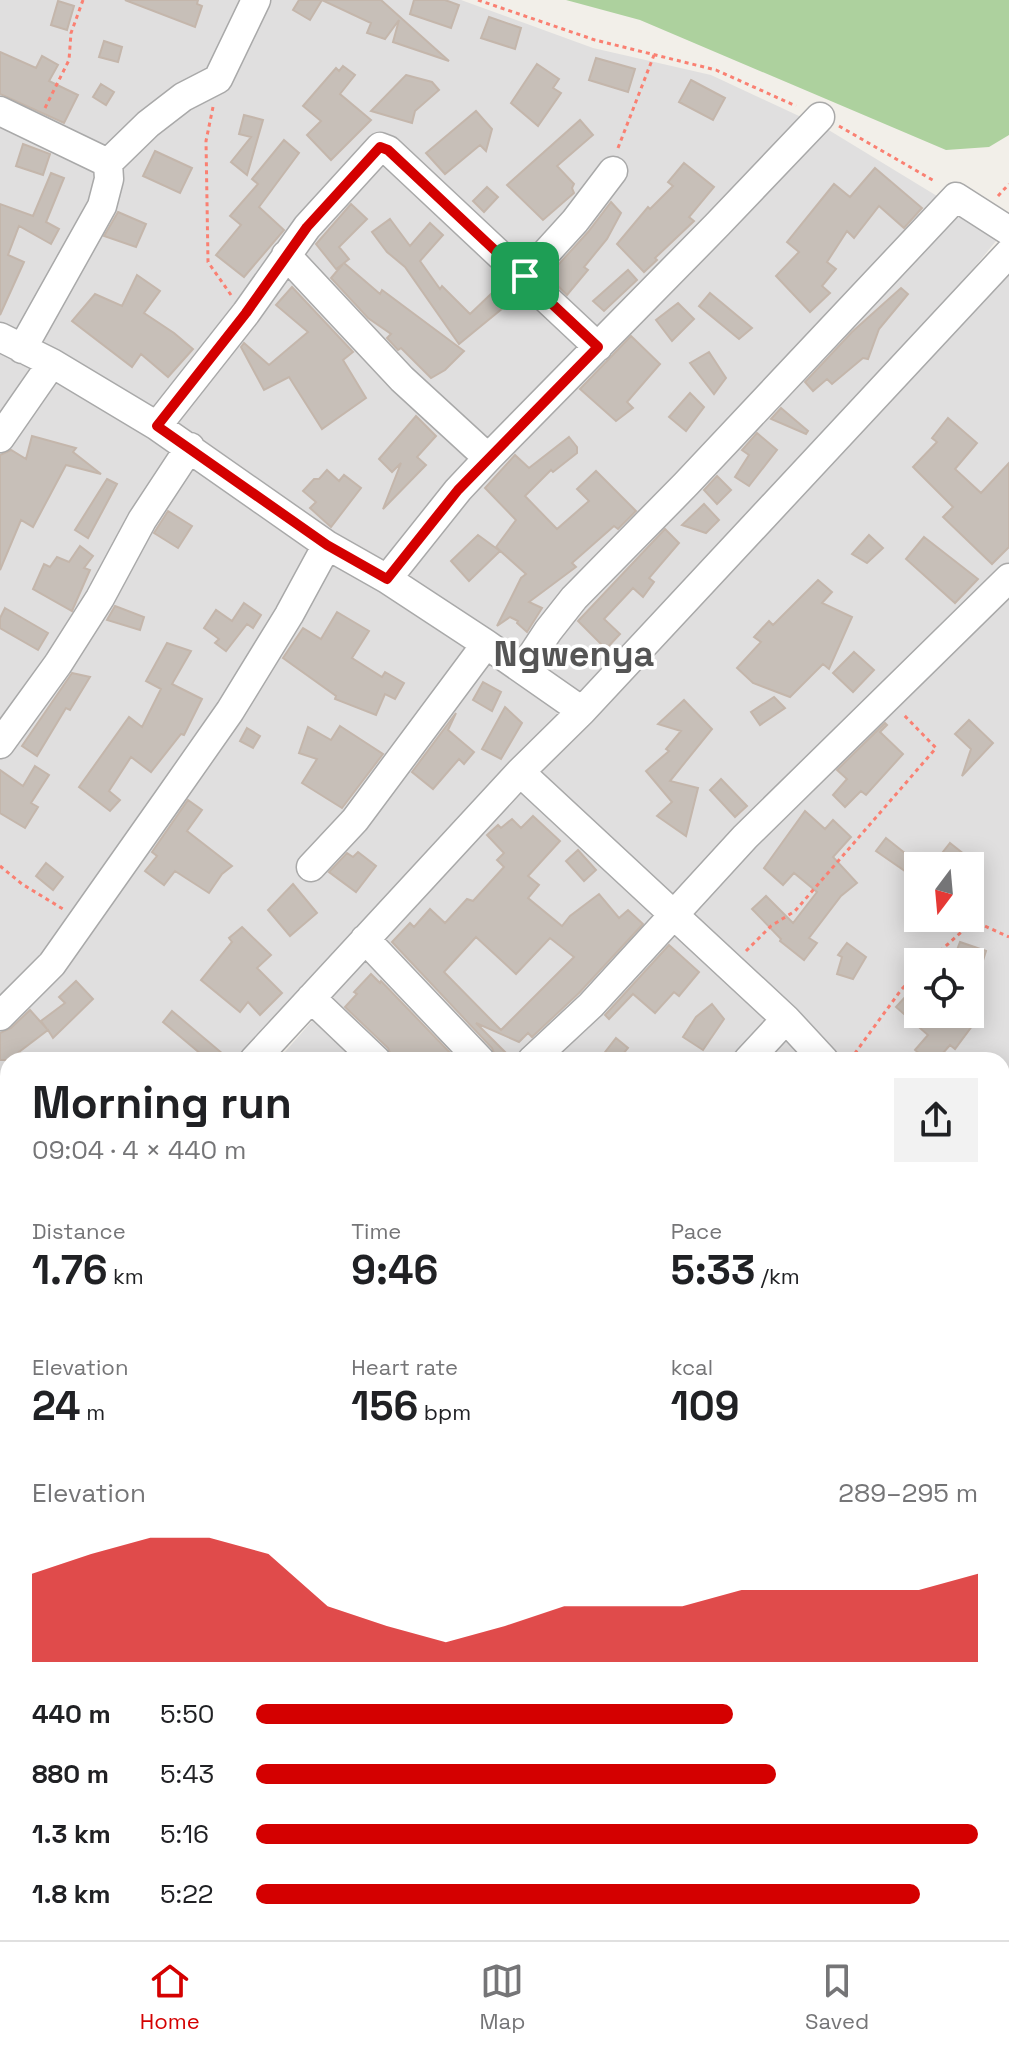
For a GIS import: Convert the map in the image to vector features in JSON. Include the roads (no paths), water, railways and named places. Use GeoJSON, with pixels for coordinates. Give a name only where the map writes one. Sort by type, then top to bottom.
{"type":"FeatureCollection","features":[{"type":"Feature","properties":{"kind":"street"},"geometry":{"type":"LineString","coordinates":[[256,0],[218,79],[183,97],[148,124],[108,163],[109,179],[102,206],[11,343],[52,363],[190,447],[327,545],[387,579],[582,711]]}},
{"type":"Feature","properties":{"kind":"street"},"geometry":{"type":"LineString","coordinates":[[0,111],[108,163]]}},
{"type":"Feature","properties":{"kind":"street"},"geometry":{"type":"LineString","coordinates":[[387,579],[458,490],[820,117]]}},
{"type":"Feature","properties":{"kind":"street"},"geometry":{"type":"LineString","coordinates":[[157,426],[246,313],[286,255],[380,147],[388,150],[598,347]]}},
{"type":"Feature","properties":{"kind":"street"},"geometry":{"type":"LineString","coordinates":[[525,276],[575,221],[613,171]]}},
{"type":"Feature","properties":{"kind":"street"},"geometry":{"type":"LineString","coordinates":[[523,669],[574,598],[686,484],[956,197],[1009,231]]}},
{"type":"Feature","properties":{"kind":"street"},"geometry":{"type":"LineString","coordinates":[[261,1052],[520,772],[582,711],[1009,253]]}},
{"type":"Feature","properties":{"kind":"street"},"geometry":{"type":"LineString","coordinates":[[286,255],[402,379],[488,458]]}},
{"type":"Feature","properties":{"kind":"street"},"geometry":{"type":"LineString","coordinates":[[0,438],[52,363]]}},
{"type":"Feature","properties":{"kind":"street"},"geometry":{"type":"LineString","coordinates":[[0,744],[58,664],[100,598],[142,520],[190,447]]}},
{"type":"Feature","properties":{"kind":"street"},"geometry":{"type":"LineString","coordinates":[[0,1016],[41,976],[83,921],[230,711],[289,615],[327,545]]}},
{"type":"Feature","properties":{"kind":"street"},"geometry":{"type":"LineString","coordinates":[[541,1052],[591,1005],[745,837],[1009,578]]}},
{"type":"Feature","properties":{"kind":"street"},"geometry":{"type":"LineString","coordinates":[[311,867],[355,820],[486,644]]}},
{"type":"Feature","properties":{"kind":"street"},"geometry":{"type":"LineString","coordinates":[[520,772],[786,1019],[817,1052]]}},
{"type":"Feature","properties":{"kind":"street"},"geometry":{"type":"LineString","coordinates":[[365,939],[472,1052]]}},
{"type":"Feature","properties":{"kind":"street"},"geometry":{"type":"LineString","coordinates":[[311,998],[368,1052]]}},
{"type":"Feature","properties":{"kind":"street"},"geometry":{"type":"LineString","coordinates":[[755,1052],[786,1019]]}},
{"type":"Feature","properties":{"kind":"district","name":"Ngwenya"},"geometry":{"type":"Point","coordinates":[574,654]}}]}
